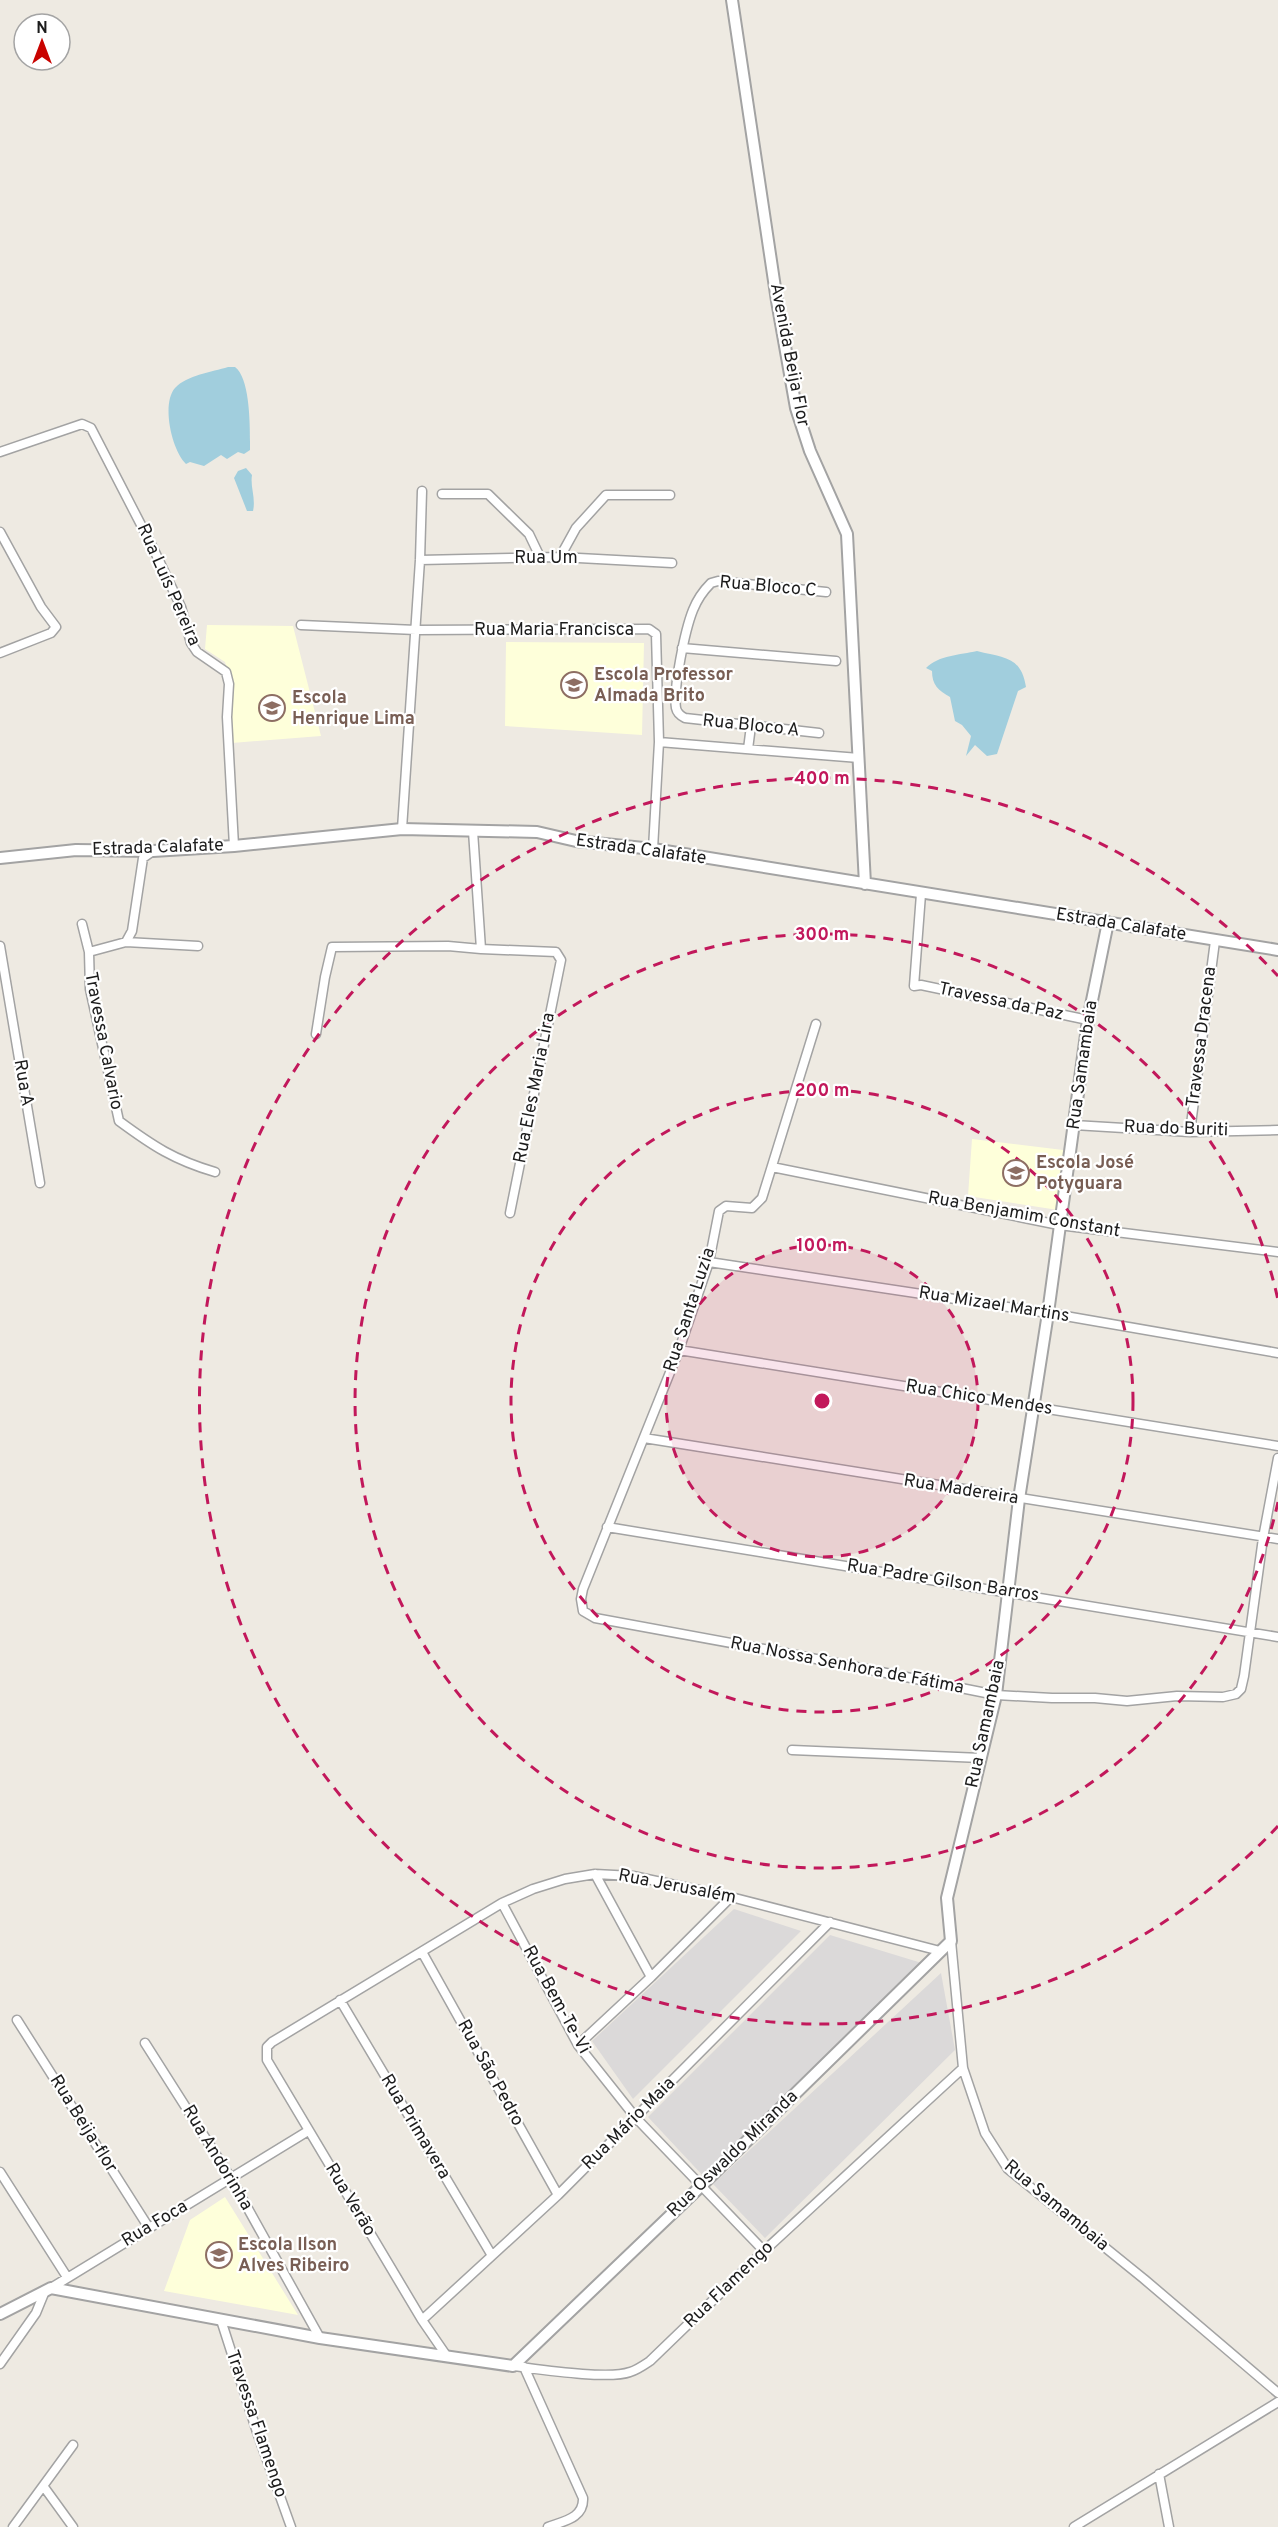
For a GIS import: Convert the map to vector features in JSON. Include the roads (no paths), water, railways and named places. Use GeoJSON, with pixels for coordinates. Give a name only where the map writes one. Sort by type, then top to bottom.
{"type":"FeatureCollection","features":[{"type":"Feature","properties":{"kind":"street","name":"Avenida Beija Flor"},"geometry":{"type":"LineString","coordinates":[[732,0],[773,279],[796,408],[810,451],[846,534],[865,884]]}},
{"type":"Feature","properties":{"kind":"street","name":"Rua Luís Pereira"},"geometry":{"type":"LineString","coordinates":[[0,452],[82,424],[91,428],[181,607],[191,642],[197,652],[226,672],[229,684],[227,717],[234,846]]}},
{"type":"Feature","properties":{"kind":"street"},"geometry":{"type":"LineString","coordinates":[[402,829],[416,630],[422,491]]}},
{"type":"Feature","properties":{"kind":"street"},"geometry":{"type":"LineString","coordinates":[[442,494],[488,494],[529,534],[540,557]]}},
{"type":"Feature","properties":{"kind":"street"},"geometry":{"type":"LineString","coordinates":[[560,557],[576,528],[599,500],[606,495],[670,495]]}},
{"type":"Feature","properties":{"kind":"street"},"geometry":{"type":"LineString","coordinates":[[0,532],[41,607],[56,627],[54,632],[0,653]]}},
{"type":"Feature","properties":{"kind":"street","name":"Rua Um"},"geometry":{"type":"LineString","coordinates":[[420,560],[560,557],[672,564]]}},
{"type":"Feature","properties":{"kind":"street","name":"Rua Bloco C"},"geometry":{"type":"LineString","coordinates":[[682,648],[693,609],[711,583],[718,581],[826,592]]}},
{"type":"Feature","properties":{"kind":"street"},"geometry":{"type":"LineString","coordinates":[[301,625],[416,630]]}},
{"type":"Feature","properties":{"kind":"street","name":"Rua Maria Francisca"},"geometry":{"type":"LineString","coordinates":[[416,630],[649,629],[656,634],[659,742],[653,849]]}},
{"type":"Feature","properties":{"kind":"street"},"geometry":{"type":"LineString","coordinates":[[682,648],[836,661]]}},
{"type":"Feature","properties":{"kind":"street","name":"Rua Bloco A"},"geometry":{"type":"LineString","coordinates":[[682,648],[677,698],[679,714],[685,718],[819,733]]}},
{"type":"Feature","properties":{"kind":"street"},"geometry":{"type":"LineString","coordinates":[[748,749],[751,726]]}},
{"type":"Feature","properties":{"kind":"street"},"geometry":{"type":"LineString","coordinates":[[659,742],[859,758]]}},
{"type":"Feature","properties":{"kind":"street","name":"Estrada Calafate"},"geometry":{"type":"LineString","coordinates":[[0,858],[76,850],[153,851],[234,846],[402,829],[537,832],[576,841],[653,849],[1278,950]]}},
{"type":"Feature","properties":{"kind":"street"},"geometry":{"type":"LineString","coordinates":[[316,1034],[332,947],[448,946],[481,949],[473,831]]}},
{"type":"Feature","properties":{"kind":"street"},"geometry":{"type":"LineString","coordinates":[[126,942],[132,932],[143,858],[153,851]]}},
{"type":"Feature","properties":{"kind":"street","name":"Travessa da Paz"},"geometry":{"type":"LineString","coordinates":[[921,894],[914,986],[921,984],[1088,1020]]}},
{"type":"Feature","properties":{"kind":"street","name":"Rua Samambaia"},"geometry":{"type":"LineString","coordinates":[[1107,922],[1088,1020],[1048,1313],[1019,1499],[996,1695],[947,1898],[963,2068],[985,2133],[1008,2169],[1144,2279],[1278,2393]]}},
{"type":"Feature","properties":{"kind":"street"},"geometry":{"type":"LineString","coordinates":[[82,924],[89,952]]}},
{"type":"Feature","properties":{"kind":"street","name":"Travessa Dracena"},"geometry":{"type":"LineString","coordinates":[[1190,1132],[1215,941]]}},
{"type":"Feature","properties":{"kind":"street","name":"Travessa Calvario"},"geometry":{"type":"LineString","coordinates":[[198,946],[126,942],[89,952],[90,989],[119,1121],[151,1145],[184,1163],[215,1172]]}},
{"type":"Feature","properties":{"kind":"street","name":"Rua A"},"geometry":{"type":"LineString","coordinates":[[0,946],[40,1183]]}},
{"type":"Feature","properties":{"kind":"street","name":"Rua Eles Maria Lira"},"geometry":{"type":"LineString","coordinates":[[481,949],[556,952],[561,963],[510,1213]]}},
{"type":"Feature","properties":{"kind":"street","name":"Rua Santa Luzia"},"geometry":{"type":"LineString","coordinates":[[583,1588],[679,1350],[710,1262],[719,1211],[726,1206],[752,1208],[762,1198],[816,1024]]}},
{"type":"Feature","properties":{"kind":"street","name":"Rua do Buriti"},"geometry":{"type":"LineString","coordinates":[[1074,1125],[1190,1132],[1278,1130]]}},
{"type":"Feature","properties":{"kind":"street","name":"Rua Benjamim Constant"},"geometry":{"type":"LineString","coordinates":[[772,1167],[1059,1225],[1278,1252]]}},
{"type":"Feature","properties":{"kind":"street","name":"Rua Mizael Martins"},"geometry":{"type":"LineString","coordinates":[[710,1262],[1048,1313],[1278,1353]]}},
{"type":"Feature","properties":{"kind":"street","name":"Rua Chico Mendes"},"geometry":{"type":"LineString","coordinates":[[679,1350],[1278,1446]]}},
{"type":"Feature","properties":{"kind":"street","name":"Rua Madereira"},"geometry":{"type":"LineString","coordinates":[[644,1438],[1278,1539]]}},
{"type":"Feature","properties":{"kind":"street"},"geometry":{"type":"LineString","coordinates":[[1250,1632],[1263,1538],[1278,1458]]}},
{"type":"Feature","properties":{"kind":"street","name":"Rua Padre Gilson Barros"},"geometry":{"type":"LineString","coordinates":[[607,1527],[1278,1637]]}},
{"type":"Feature","properties":{"kind":"street","name":"Rua Nossa Senhora de Fátima"},"geometry":{"type":"LineString","coordinates":[[583,1588],[581,1599],[583,1611],[595,1618],[996,1695],[1127,1701],[1177,1696],[1230,1697],[1241,1689],[1250,1632]]}},
{"type":"Feature","properties":{"kind":"street"},"geometry":{"type":"LineString","coordinates":[[792,1750],[981,1758]]}},
{"type":"Feature","properties":{"kind":"street"},"geometry":{"type":"LineString","coordinates":[[595,1874],[651,1977]]}},
{"type":"Feature","properties":{"kind":"street","name":"Rua Jerusalém"},"geometry":{"type":"LineString","coordinates":[[272,2042],[502,1903],[565,1879],[595,1874],[633,1876],[731,1897],[940,1951]]}},
{"type":"Feature","properties":{"kind":"street"},"geometry":{"type":"LineString","coordinates":[[578,2044],[651,1977],[731,1897]]}},
{"type":"Feature","properties":{"kind":"street","name":"Rua Bem-Te-Vi"},"geometry":{"type":"LineString","coordinates":[[502,1903],[578,2044],[636,2118],[764,2250]]}},
{"type":"Feature","properties":{"kind":"street","name":"Rua Mário Maia"},"geometry":{"type":"LineString","coordinates":[[422,2320],[491,2254],[558,2195],[830,1922]]}},
{"type":"Feature","properties":{"kind":"street","name":"Rua Oswaldo Miranda"},"geometry":{"type":"LineString","coordinates":[[519,2367],[951,1941]]}},
{"type":"Feature","properties":{"kind":"street","name":"Rua São Pedro"},"geometry":{"type":"LineString","coordinates":[[422,1952],[558,2195]]}},
{"type":"Feature","properties":{"kind":"street","name":"Rua Primavera"},"geometry":{"type":"LineString","coordinates":[[339,2000],[491,2254]]}},
{"type":"Feature","properties":{"kind":"street","name":"Rua Beija-flor"},"geometry":{"type":"LineString","coordinates":[[17,2020],[149,2228]]}},
{"type":"Feature","properties":{"kind":"street","name":"Rua Verão"},"geometry":{"type":"LineString","coordinates":[[272,2042],[267,2048],[267,2060],[422,2320],[446,2355]]}},
{"type":"Feature","properties":{"kind":"street","name":"Rua Andorinha"},"geometry":{"type":"LineString","coordinates":[[145,2043],[232,2180],[320,2338]]}},
{"type":"Feature","properties":{"kind":"street","name":"Rua Flamengo"},"geometry":{"type":"LineString","coordinates":[[48,2290],[320,2338],[519,2367],[587,2373],[629,2373],[650,2361],[764,2250],[963,2068]]}},
{"type":"Feature","properties":{"kind":"street","name":"Rua Foca"},"geometry":{"type":"LineString","coordinates":[[0,2314],[48,2290],[232,2180],[308,2131]]}},
{"type":"Feature","properties":{"kind":"street"},"geometry":{"type":"LineString","coordinates":[[0,2172],[67,2277]]}},
{"type":"Feature","properties":{"kind":"street"},"geometry":{"type":"LineString","coordinates":[[0,2364],[36,2313],[48,2290]]}},
{"type":"Feature","properties":{"kind":"street","name":"Travessa Flamengo"},"geometry":{"type":"LineString","coordinates":[[221,2320],[291,2527]]}},
{"type":"Feature","properties":{"kind":"street"},"geometry":{"type":"LineString","coordinates":[[519,2367],[583,2498],[583,2509],[576,2516],[548,2527]]}},
{"type":"Feature","properties":{"kind":"street"},"geometry":{"type":"LineString","coordinates":[[1074,2527],[1278,2402]]}},
{"type":"Feature","properties":{"kind":"street"},"geometry":{"type":"LineString","coordinates":[[13,2527],[73,2445]]}},
{"type":"Feature","properties":{"kind":"street"},"geometry":{"type":"LineString","coordinates":[[1159,2474],[1169,2527]]}},
{"type":"Feature","properties":{"kind":"street"},"geometry":{"type":"LineString","coordinates":[[44,2487],[73,2527]]}},
{"type":"Feature","properties":{"kind":"water"},"geometry":{"type":"Polygon","coordinates":[[[235,367],[240,373],[247,393],[250,450],[244,454],[238,452],[227,459],[221,455],[204,466],[190,462],[186,464],[176,449],[170,427],[171,395],[175,388],[186,380],[235,367]]]}},
{"type":"Feature","properties":{"kind":"water"},"geometry":{"type":"Polygon","coordinates":[[[246,468],[252,475],[253,511],[247,511],[234,478],[238,471],[246,468]]]}},
{"type":"Feature","properties":{"kind":"water"},"geometry":{"type":"Polygon","coordinates":[[[977,651],[1010,660],[1020,669],[1026,687],[1018,691],[997,754],[987,756],[975,745],[966,756],[971,736],[962,725],[955,721],[950,697],[936,687],[932,671],[926,668],[943,658],[977,651]]]}},
{"type":"Feature","properties":{"kind":"place","name":"Escola Professor Almada Brito"},"geometry":{"type":"Point","coordinates":[574,685]}},
{"type":"Feature","properties":{"kind":"place","name":"Escola Henrique Lima"},"geometry":{"type":"Point","coordinates":[272,708]}},
{"type":"Feature","properties":{"kind":"place","name":"Escola José Potyguara"},"geometry":{"type":"Point","coordinates":[1016,1173]}},
{"type":"Feature","properties":{"kind":"place","name":"Escola Ilson Alves Ribeiro"},"geometry":{"type":"Point","coordinates":[219,2255]}}]}
